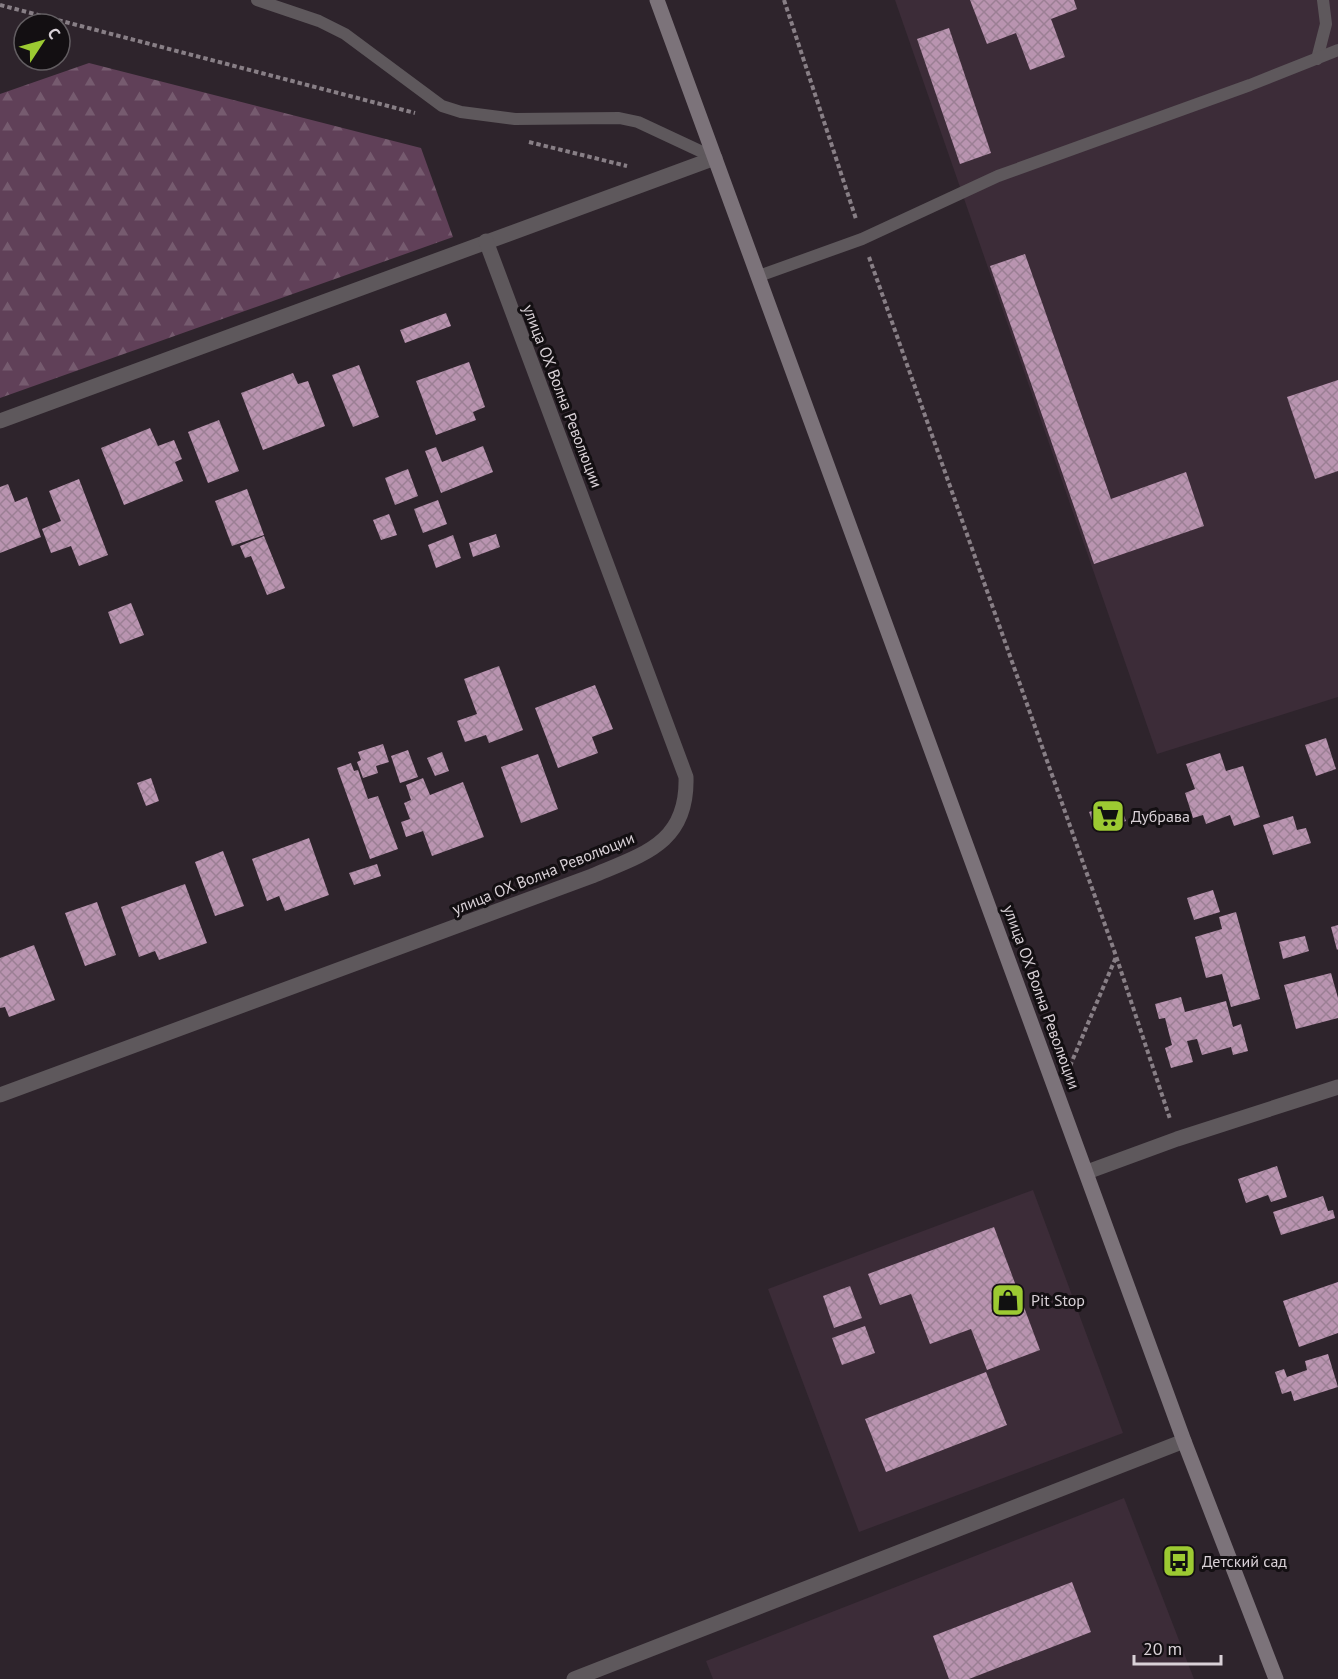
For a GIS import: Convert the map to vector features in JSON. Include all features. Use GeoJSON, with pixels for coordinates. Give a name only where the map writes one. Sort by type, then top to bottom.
{"type":"FeatureCollection","features":[{"type":"Feature","properties":{"kind":"main road","name":"улица ОХ Волна Революции"},"geometry":{"type":"LineString","coordinates":[[657,0],[1088,1172],[1184,1442],[1276,1679]]}},
{"type":"Feature","properties":{"kind":"street"},"geometry":{"type":"LineString","coordinates":[[0,421],[715,158]]}},
{"type":"Feature","properties":{"kind":"street","name":"улица ОХ Волна Революции"},"geometry":{"type":"LineString","coordinates":[[0,1095],[592,876],[650,849],[676,827],[684,812],[686,777],[486,241]]}},
{"type":"Feature","properties":{"kind":"street"},"geometry":{"type":"LineString","coordinates":[[1088,1172],[1177,1139],[1338,1087]]}},
{"type":"Feature","properties":{"kind":"street"},"geometry":{"type":"LineString","coordinates":[[574,1679],[1184,1442]]}},
{"type":"Feature","properties":{"kind":"lane"},"geometry":{"type":"LineString","coordinates":[[257,0],[319,21],[345,34],[442,106],[461,112],[515,119],[619,118],[638,122],[715,158]]}},
{"type":"Feature","properties":{"kind":"lane"},"geometry":{"type":"LineString","coordinates":[[1317,59],[1326,24],[1323,0]]}},
{"type":"Feature","properties":{"kind":"lane"},"geometry":{"type":"LineString","coordinates":[[759,276],[862,239],[998,176],[1338,50]]}},
{"type":"Feature","properties":{"kind":"path"},"geometry":{"type":"LineString","coordinates":[[784,0],[862,239],[1116,956],[1177,1139]]}},
{"type":"Feature","properties":{"kind":"path"},"geometry":{"type":"LineString","coordinates":[[0,5],[422,115]]}},
{"type":"Feature","properties":{"kind":"path"},"geometry":{"type":"LineString","coordinates":[[526,141],[631,166],[659,177]]}},
{"type":"Feature","properties":{"kind":"path"},"geometry":{"type":"LineString","coordinates":[[1058,1095],[1116,956]]}},
{"type":"Feature","properties":{"kind":"shaded area"},"geometry":{"type":"Polygon","coordinates":[[[895,0],[1338,0],[1338,697],[1157,754],[895,0]]]}},
{"type":"Feature","properties":{"kind":"shaded area"},"geometry":{"type":"Polygon","coordinates":[[[1033,1190],[1123,1433],[859,1532],[768,1289],[1033,1190]]]}},
{"type":"Feature","properties":{"kind":"shaded area"},"geometry":{"type":"Polygon","coordinates":[[[1124,1498],[1194,1679],[713,1679],[706,1661],[1124,1498]]]}},
{"type":"Feature","properties":{"kind":"green space"},"geometry":{"type":"Polygon","coordinates":[[[89,63],[421,148],[453,237],[0,398],[0,94],[63,72],[72,72],[72,69],[89,63]]]}},
{"type":"Feature","properties":{"kind":"building"},"geometry":{"type":"Polygon","coordinates":[[[970,0],[1074,0],[1077,9],[1051,19],[1065,57],[1030,70],[1016,33],[987,44],[970,0]]]}},
{"type":"Feature","properties":{"kind":"building"},"geometry":{"type":"Polygon","coordinates":[[[949,28],[991,153],[960,164],[917,39],[949,28]]]}},
{"type":"Feature","properties":{"kind":"building"},"geometry":{"type":"Polygon","coordinates":[[[1025,254],[1111,499],[1186,472],[1204,526],[1094,564],[990,266],[1025,254]]]}},
{"type":"Feature","properties":{"kind":"building"},"geometry":{"type":"Polygon","coordinates":[[[446,313],[451,326],[405,343],[400,330],[446,313]]]}},
{"type":"Feature","properties":{"kind":"building"},"geometry":{"type":"Polygon","coordinates":[[[469,362],[485,407],[473,412],[476,420],[436,435],[416,381],[469,362]]]}},
{"type":"Feature","properties":{"kind":"building"},"geometry":{"type":"Polygon","coordinates":[[[359,365],[379,417],[353,427],[332,375],[359,365]]]}},
{"type":"Feature","properties":{"kind":"building"},"geometry":{"type":"Polygon","coordinates":[[[293,373],[298,384],[308,381],[325,426],[263,450],[241,393],[293,373]]]}},
{"type":"Feature","properties":{"kind":"building"},"geometry":{"type":"Polygon","coordinates":[[[1338,380],[1338,471],[1315,479],[1287,397],[1338,380]]]}},
{"type":"Feature","properties":{"kind":"building"},"geometry":{"type":"Polygon","coordinates":[[[219,420],[239,471],[208,483],[188,432],[219,420]]]}},
{"type":"Feature","properties":{"kind":"building"},"geometry":{"type":"Polygon","coordinates":[[[150,428],[158,446],[174,440],[182,459],[175,462],[183,481],[124,505],[101,448],[150,428]]]}},
{"type":"Feature","properties":{"kind":"building"},"geometry":{"type":"Polygon","coordinates":[[[483,446],[493,472],[441,493],[425,451],[436,447],[442,462],[483,446]]]}},
{"type":"Feature","properties":{"kind":"building"},"geometry":{"type":"Polygon","coordinates":[[[408,469],[418,496],[395,505],[385,478],[408,469]]]}},
{"type":"Feature","properties":{"kind":"building"},"geometry":{"type":"Polygon","coordinates":[[[79,479],[108,555],[79,566],[71,546],[51,553],[42,529],[61,521],[49,491],[79,479]]]}},
{"type":"Feature","properties":{"kind":"building"},"geometry":{"type":"Polygon","coordinates":[[[8,484],[15,502],[27,497],[41,537],[0,553],[0,487],[8,484]]]}},
{"type":"Feature","properties":{"kind":"building"},"geometry":{"type":"Polygon","coordinates":[[[247,489],[264,535],[232,546],[215,501],[247,489]]]}},
{"type":"Feature","properties":{"kind":"building"},"geometry":{"type":"Polygon","coordinates":[[[438,500],[447,524],[423,533],[414,509],[438,500]]]}},
{"type":"Feature","properties":{"kind":"building"},"geometry":{"type":"Polygon","coordinates":[[[389,514],[397,535],[381,540],[373,520],[389,514]]]}},
{"type":"Feature","properties":{"kind":"building"},"geometry":{"type":"Polygon","coordinates":[[[496,534],[500,547],[473,557],[469,543],[496,534]]]}},
{"type":"Feature","properties":{"kind":"building"},"geometry":{"type":"Polygon","coordinates":[[[453,535],[461,558],[436,568],[428,545],[453,535]]]}},
{"type":"Feature","properties":{"kind":"building"},"geometry":{"type":"Polygon","coordinates":[[[264,536],[285,588],[267,595],[251,556],[245,558],[240,546],[264,536]]]}},
{"type":"Feature","properties":{"kind":"building"},"geometry":{"type":"Polygon","coordinates":[[[131,603],[144,635],[120,644],[108,612],[131,603]]]}},
{"type":"Feature","properties":{"kind":"building"},"geometry":{"type":"Polygon","coordinates":[[[499,666],[523,730],[489,743],[486,735],[465,742],[457,721],[477,714],[464,679],[499,666]]]}},
{"type":"Feature","properties":{"kind":"building"},"geometry":{"type":"Polygon","coordinates":[[[595,685],[613,729],[592,737],[598,753],[558,768],[535,708],[595,685]]]}},
{"type":"Feature","properties":{"kind":"building"},"geometry":{"type":"Polygon","coordinates":[[[1326,738],[1336,769],[1316,776],[1305,745],[1326,738]]]}},
{"type":"Feature","properties":{"kind":"building"},"geometry":{"type":"Polygon","coordinates":[[[383,744],[389,762],[376,766],[378,773],[363,778],[357,762],[361,760],[358,752],[383,744]]]}},
{"type":"Feature","properties":{"kind":"building"},"geometry":{"type":"Polygon","coordinates":[[[408,750],[418,777],[400,783],[391,756],[408,750]]]}},
{"type":"Feature","properties":{"kind":"building"},"geometry":{"type":"Polygon","coordinates":[[[442,752],[449,771],[435,776],[427,758],[442,752]]]}},
{"type":"Feature","properties":{"kind":"building"},"geometry":{"type":"Polygon","coordinates":[[[1220,753],[1226,771],[1243,766],[1260,817],[1234,826],[1230,815],[1206,824],[1203,815],[1193,818],[1185,793],[1195,789],[1186,764],[1220,753]]]}},
{"type":"Feature","properties":{"kind":"building"},"geometry":{"type":"Polygon","coordinates":[[[538,754],[558,809],[521,823],[501,767],[538,754]]]}},
{"type":"Feature","properties":{"kind":"building"},"geometry":{"type":"Polygon","coordinates":[[[351,763],[354,771],[358,770],[368,799],[378,796],[398,849],[370,859],[337,768],[351,763]]]}},
{"type":"Feature","properties":{"kind":"building"},"geometry":{"type":"Polygon","coordinates":[[[151,778],[159,801],[146,806],[137,783],[151,778]]]}},
{"type":"Feature","properties":{"kind":"building"},"geometry":{"type":"Polygon","coordinates":[[[423,778],[430,795],[463,782],[484,837],[432,856],[423,831],[406,837],[401,822],[410,819],[404,803],[411,800],[406,785],[423,778]]]}},
{"type":"Feature","properties":{"kind":"building","name":"Дубрава"},"geometry":{"type":"Polygon","coordinates":[[[1119,802],[1126,821],[1096,831],[1089,812],[1119,802]]]}},
{"type":"Feature","properties":{"kind":"building"},"geometry":{"type":"Polygon","coordinates":[[[1293,816],[1297,830],[1306,828],[1311,843],[1273,855],[1263,825],[1293,816]]]}},
{"type":"Feature","properties":{"kind":"building"},"geometry":{"type":"Polygon","coordinates":[[[309,838],[329,895],[285,911],[279,896],[267,901],[252,859],[309,838]]]}},
{"type":"Feature","properties":{"kind":"building"},"geometry":{"type":"Polygon","coordinates":[[[223,851],[244,906],[215,916],[195,862],[223,851]]]}},
{"type":"Feature","properties":{"kind":"building"},"geometry":{"type":"Polygon","coordinates":[[[377,864],[381,876],[354,885],[349,873],[377,864]]]}},
{"type":"Feature","properties":{"kind":"building"},"geometry":{"type":"Polygon","coordinates":[[[185,884],[207,943],[159,960],[155,951],[139,957],[121,907],[185,884]]]}},
{"type":"Feature","properties":{"kind":"building"},"geometry":{"type":"Polygon","coordinates":[[[1213,890],[1220,912],[1194,920],[1187,898],[1213,890]]]}},
{"type":"Feature","properties":{"kind":"building"},"geometry":{"type":"Polygon","coordinates":[[[97,902],[116,955],[85,966],[65,913],[97,902]]]}},
{"type":"Feature","properties":{"kind":"building"},"geometry":{"type":"Polygon","coordinates":[[[1236,912],[1260,999],[1231,1007],[1222,974],[1206,978],[1195,937],[1222,929],[1219,917],[1236,912]]]}},
{"type":"Feature","properties":{"kind":"building"},"geometry":{"type":"Polygon","coordinates":[[[1338,925],[1338,949],[1337,950],[1331,927],[1338,925]]]}},
{"type":"Feature","properties":{"kind":"building"},"geometry":{"type":"Polygon","coordinates":[[[1305,936],[1309,951],[1283,959],[1279,942],[1305,936]]]}},
{"type":"Feature","properties":{"kind":"building"},"geometry":{"type":"Polygon","coordinates":[[[34,945],[55,1000],[9,1017],[5,1007],[0,1008],[0,958],[34,945]]]}},
{"type":"Feature","properties":{"kind":"building"},"geometry":{"type":"Polygon","coordinates":[[[1331,973],[1338,998],[1338,1018],[1296,1029],[1284,985],[1331,973]]]}},
{"type":"Feature","properties":{"kind":"building"},"geometry":{"type":"Polygon","coordinates":[[[1181,997],[1185,1012],[1226,1001],[1233,1027],[1241,1024],[1248,1051],[1233,1055],[1231,1047],[1202,1055],[1197,1039],[1187,1041],[1193,1062],[1171,1068],[1165,1048],[1172,1045],[1165,1018],[1159,1019],[1155,1004],[1181,997]]]}},
{"type":"Feature","properties":{"kind":"building"},"geometry":{"type":"Polygon","coordinates":[[[1277,1166],[1287,1197],[1271,1202],[1268,1195],[1246,1203],[1238,1179],[1277,1166]]]}},
{"type":"Feature","properties":{"kind":"building"},"geometry":{"type":"Polygon","coordinates":[[[1323,1196],[1328,1211],[1333,1210],[1335,1218],[1281,1235],[1273,1212],[1323,1196]]]}},
{"type":"Feature","properties":{"kind":"building"},"geometry":{"type":"Polygon","coordinates":[[[994,1227],[1040,1350],[987,1370],[971,1329],[930,1344],[911,1294],[880,1305],[868,1274],[994,1227]]]}},
{"type":"Feature","properties":{"kind":"building"},"geometry":{"type":"Polygon","coordinates":[[[1338,1282],[1338,1333],[1299,1347],[1283,1301],[1338,1282]]]}},
{"type":"Feature","properties":{"kind":"building"},"geometry":{"type":"Polygon","coordinates":[[[850,1286],[862,1318],[834,1328],[823,1296],[850,1286]]]}},
{"type":"Feature","properties":{"kind":"building"},"geometry":{"type":"Polygon","coordinates":[[[865,1326],[875,1353],[842,1365],[832,1338],[865,1326]]]}},
{"type":"Feature","properties":{"kind":"building"},"geometry":{"type":"Polygon","coordinates":[[[1328,1354],[1338,1387],[1294,1401],[1291,1391],[1282,1394],[1275,1372],[1284,1369],[1287,1377],[1307,1370],[1305,1361],[1328,1354]]]}},
{"type":"Feature","properties":{"kind":"building"},"geometry":{"type":"Polygon","coordinates":[[[986,1372],[1007,1425],[886,1472],[865,1419],[986,1372]]]}},
{"type":"Feature","properties":{"kind":"building"},"geometry":{"type":"Polygon","coordinates":[[[1072,1582],[1091,1632],[969,1679],[949,1679],[933,1636],[1072,1582]]]}},
{"type":"Feature","properties":{"kind":"place","name":"Дубрава"},"geometry":{"type":"Point","coordinates":[1108,816]}},
{"type":"Feature","properties":{"kind":"place","name":"Pit Stop"},"geometry":{"type":"Point","coordinates":[1008,1300]}},
{"type":"Feature","properties":{"kind":"place","name":"Детский сад"},"geometry":{"type":"Point","coordinates":[1179,1561]}}]}
